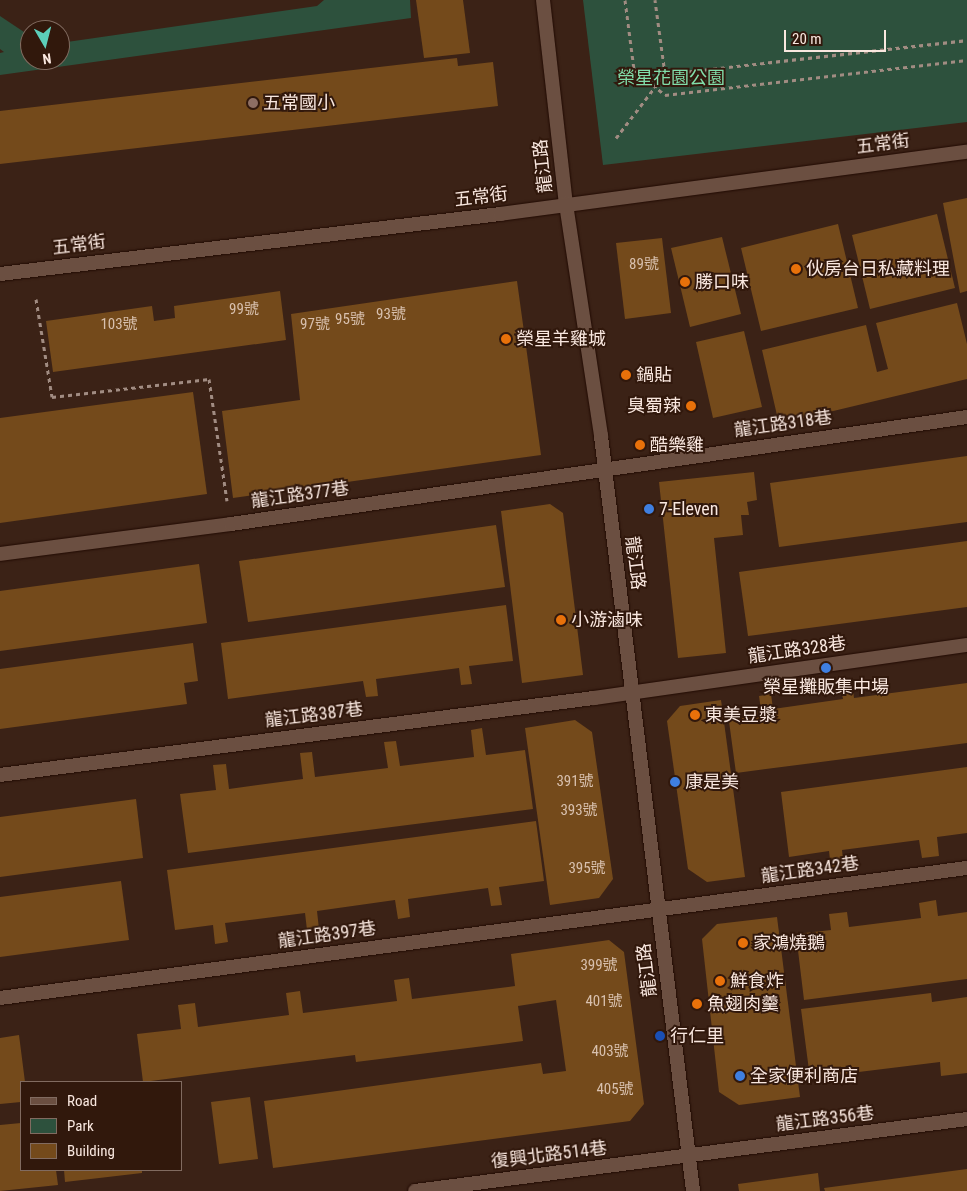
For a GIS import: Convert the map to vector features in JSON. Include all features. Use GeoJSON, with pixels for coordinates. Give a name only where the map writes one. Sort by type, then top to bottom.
{"type":"FeatureCollection","features":[{"type":"Feature","properties":{"kind":"street","name":"龍江路"},"geometry":{"type":"LineString","coordinates":[[544,0],[566,204],[605,469],[693,1191]]}},
{"type":"Feature","properties":{"kind":"street","name":"五常街"},"geometry":{"type":"LineString","coordinates":[[0,274],[967,152]]}},
{"type":"Feature","properties":{"kind":"street","name":"龍江路318巷"},"geometry":{"type":"LineString","coordinates":[[605,469],[967,417]]}},
{"type":"Feature","properties":{"kind":"street","name":"龍江路377巷"},"geometry":{"type":"LineString","coordinates":[[0,554],[231,524],[605,469]]}},
{"type":"Feature","properties":{"kind":"street","name":"龍江路328巷"},"geometry":{"type":"LineString","coordinates":[[632,692],[967,645]]}},
{"type":"Feature","properties":{"kind":"street","name":"龍江路387巷"},"geometry":{"type":"LineString","coordinates":[[0,775],[632,692]]}},
{"type":"Feature","properties":{"kind":"street","name":"龍江路342巷"},"geometry":{"type":"LineString","coordinates":[[658,910],[967,868]]}},
{"type":"Feature","properties":{"kind":"street","name":"龍江路397巷"},"geometry":{"type":"LineString","coordinates":[[0,998],[658,910]]}},
{"type":"Feature","properties":{"kind":"street","name":"龍江路356巷"},"geometry":{"type":"LineString","coordinates":[[688,1156],[967,1119]]}},
{"type":"Feature","properties":{"kind":"street","name":"復興北路514巷"},"geometry":{"type":"LineString","coordinates":[[415,1191],[688,1156]]}},
{"type":"Feature","properties":{"kind":"path"},"geometry":{"type":"LineString","coordinates":[[625,0],[634,69],[665,95],[967,60]]}},
{"type":"Feature","properties":{"kind":"path"},"geometry":{"type":"LineString","coordinates":[[655,0],[665,74]]}},
{"type":"Feature","properties":{"kind":"path"},"geometry":{"type":"LineString","coordinates":[[616,138],[665,74],[967,40]]}},
{"type":"Feature","properties":{"kind":"path"},"geometry":{"type":"LineString","coordinates":[[36,299],[52,398],[209,379],[231,524]]}},
{"type":"Feature","properties":{"kind":"green space"},"geometry":{"type":"Polygon","coordinates":[[[324,0],[410,0],[411,18],[70,65],[70,42],[317,6],[324,0]]]}},
{"type":"Feature","properties":{"kind":"green space","name":"榮星花園公園"},"geometry":{"type":"Polygon","coordinates":[[[583,0],[967,0],[967,122],[603,165],[583,0]]]}},
{"type":"Feature","properties":{"kind":"green space"},"geometry":{"type":"Polygon","coordinates":[[[0,16],[20,29],[20,70],[36,70],[0,75],[0,53],[4,52],[0,49],[0,16]]]}},
{"type":"Feature","properties":{"kind":"building"},"geometry":{"type":"Polygon","coordinates":[[[416,0],[463,0],[470,53],[424,58],[416,0]]]}},
{"type":"Feature","properties":{"kind":"building"},"geometry":{"type":"Polygon","coordinates":[[[457,58],[458,66],[493,62],[498,106],[0,164],[0,111],[457,58]]]}},
{"type":"Feature","properties":{"kind":"building"},"geometry":{"type":"Polygon","coordinates":[[[967,198],[967,291],[960,293],[943,203],[967,198]]]}},
{"type":"Feature","properties":{"kind":"building"},"geometry":{"type":"Polygon","coordinates":[[[937,214],[955,288],[870,309],[852,235],[937,214]]]}},
{"type":"Feature","properties":{"kind":"building"},"geometry":{"type":"Polygon","coordinates":[[[838,224],[858,308],[761,331],[741,248],[838,224]]]}},
{"type":"Feature","properties":{"kind":"building"},"geometry":{"type":"Polygon","coordinates":[[[722,237],[741,314],[690,327],[671,248],[722,237]]]}},
{"type":"Feature","properties":{"kind":"building"},"geometry":{"type":"Polygon","coordinates":[[[662,238],[671,313],[625,319],[616,243],[662,238]]]}},
{"type":"Feature","properties":{"kind":"building"},"geometry":{"type":"Polygon","coordinates":[[[517,281],[541,455],[233,498],[222,411],[300,400],[291,314],[517,281]]]}},
{"type":"Feature","properties":{"kind":"building"},"geometry":{"type":"Polygon","coordinates":[[[280,291],[286,340],[53,372],[46,321],[152,306],[154,321],[175,318],[174,306],[280,291]]]}},
{"type":"Feature","properties":{"kind":"building"},"geometry":{"type":"Polygon","coordinates":[[[957,303],[967,344],[967,379],[779,424],[762,350],[866,325],[877,372],[888,369],[876,323],[957,303]]]}},
{"type":"Feature","properties":{"kind":"building"},"geometry":{"type":"Polygon","coordinates":[[[744,331],[762,407],[713,418],[696,342],[744,331]]]}},
{"type":"Feature","properties":{"kind":"building"},"geometry":{"type":"Polygon","coordinates":[[[193,392],[207,494],[0,523],[0,418],[193,392]]]}},
{"type":"Feature","properties":{"kind":"building"},"geometry":{"type":"Polygon","coordinates":[[[967,456],[967,522],[779,547],[770,483],[967,456]]]}},
{"type":"Feature","properties":{"kind":"building"},"geometry":{"type":"Polygon","coordinates":[[[754,472],[757,500],[747,502],[749,515],[741,515],[743,535],[714,538],[726,653],[678,658],[659,482],[754,472]]]}},
{"type":"Feature","properties":{"kind":"building"},"geometry":{"type":"Polygon","coordinates":[[[550,504],[563,513],[583,675],[522,683],[501,511],[550,504]]]}},
{"type":"Feature","properties":{"kind":"building"},"geometry":{"type":"Polygon","coordinates":[[[496,525],[505,587],[248,622],[239,561],[496,525]]]}},
{"type":"Feature","properties":{"kind":"building"},"geometry":{"type":"Polygon","coordinates":[[[967,541],[967,607],[748,636],[739,572],[967,541]]]}},
{"type":"Feature","properties":{"kind":"building"},"geometry":{"type":"Polygon","coordinates":[[[199,564],[207,623],[0,651],[0,591],[199,564]]]}},
{"type":"Feature","properties":{"kind":"building"},"geometry":{"type":"Polygon","coordinates":[[[506,605],[513,661],[469,666],[472,684],[461,685],[459,668],[376,679],[378,696],[366,697],[363,681],[228,699],[221,643],[506,605]]]}},
{"type":"Feature","properties":{"kind":"building"},"geometry":{"type":"Polygon","coordinates":[[[193,643],[198,681],[184,683],[187,704],[0,729],[0,669],[193,643]]]}},
{"type":"Feature","properties":{"kind":"building"},"geometry":{"type":"Polygon","coordinates":[[[852,683],[854,698],[967,683],[967,743],[736,773],[728,714],[761,710],[759,696],[771,694],[773,709],[843,699],[840,684],[852,683]]]}},
{"type":"Feature","properties":{"kind":"building"},"geometry":{"type":"Polygon","coordinates":[[[721,700],[745,877],[707,882],[688,869],[667,721],[680,706],[721,700]]]}},
{"type":"Feature","properties":{"kind":"building"},"geometry":{"type":"Polygon","coordinates":[[[575,720],[592,732],[613,879],[599,898],[550,905],[525,728],[575,720]]]}},
{"type":"Feature","properties":{"kind":"building"},"geometry":{"type":"Polygon","coordinates":[[[482,728],[486,755],[525,750],[533,809],[188,853],[180,794],[216,790],[213,765],[226,764],[229,789],[303,779],[300,753],[312,752],[315,777],[388,768],[384,742],[396,741],[400,766],[474,757],[471,730],[482,728]]]}},
{"type":"Feature","properties":{"kind":"building"},"geometry":{"type":"Polygon","coordinates":[[[967,767],[967,833],[937,837],[939,856],[922,858],[919,840],[842,850],[844,868],[831,869],[829,851],[789,857],[781,792],[967,767]]]}},
{"type":"Feature","properties":{"kind":"building"},"geometry":{"type":"Polygon","coordinates":[[[136,799],[143,858],[0,877],[0,817],[136,799]]]}},
{"type":"Feature","properties":{"kind":"building"},"geometry":{"type":"Polygon","coordinates":[[[536,821],[544,881],[499,887],[502,905],[491,906],[488,888],[408,899],[410,917],[398,919],[395,900],[317,911],[319,929],[307,930],[305,913],[225,923],[228,942],[215,944],[213,925],[175,930],[167,870],[536,821]]]}},
{"type":"Feature","properties":{"kind":"building"},"geometry":{"type":"Polygon","coordinates":[[[121,881],[129,940],[0,957],[0,897],[121,881]]]}},
{"type":"Feature","properties":{"kind":"building"},"geometry":{"type":"Polygon","coordinates":[[[936,900],[938,916],[967,912],[967,979],[804,1000],[796,934],[831,930],[829,914],[847,912],[849,927],[921,918],[919,903],[936,900]]]}},
{"type":"Feature","properties":{"kind":"building"},"geometry":{"type":"Polygon","coordinates":[[[777,917],[800,1097],[739,1105],[719,1092],[702,939],[717,924],[777,917]]]}},
{"type":"Feature","properties":{"kind":"building"},"geometry":{"type":"Polygon","coordinates":[[[609,940],[624,952],[644,1104],[630,1121],[273,1168],[264,1101],[541,1063],[543,1074],[566,1071],[556,1000],[518,1006],[523,1041],[356,1062],[355,1055],[143,1081],[137,1034],[181,1029],[178,1005],[195,1003],[198,1027],[289,1015],[286,993],[300,991],[303,1013],[397,1001],[394,980],[409,978],[412,999],[515,986],[511,954],[609,940]]]}},
{"type":"Feature","properties":{"kind":"building"},"geometry":{"type":"Polygon","coordinates":[[[931,993],[932,1002],[967,997],[967,1073],[941,1076],[940,1062],[810,1078],[801,1009],[931,993]]]}},
{"type":"Feature","properties":{"kind":"building"},"geometry":{"type":"Polygon","coordinates":[[[19,1035],[25,1081],[20,1081],[20,1102],[0,1104],[0,1038],[19,1035]]]}},
{"type":"Feature","properties":{"kind":"building"},"geometry":{"type":"Polygon","coordinates":[[[250,1097],[258,1159],[219,1164],[211,1102],[250,1097]]]}},
{"type":"Feature","properties":{"kind":"building"},"geometry":{"type":"Polygon","coordinates":[[[20,1123],[20,1171],[56,1171],[58,1185],[0,1191],[0,1125],[20,1123]]]}},
{"type":"Feature","properties":{"kind":"building"},"geometry":{"type":"Polygon","coordinates":[[[967,1169],[967,1191],[825,1191],[824,1188],[967,1169]]]}},
{"type":"Feature","properties":{"kind":"building"},"geometry":{"type":"Polygon","coordinates":[[[64,1171],[142,1171],[142,1173],[65,1182],[64,1171]]]}},
{"type":"Feature","properties":{"kind":"building"},"geometry":{"type":"Polygon","coordinates":[[[818,1173],[820,1191],[739,1191],[738,1184],[818,1173]]]}},
{"type":"Feature","properties":{"kind":"place","name":"五常國小"},"geometry":{"type":"Point","coordinates":[253,103]}},
{"type":"Feature","properties":{"kind":"place","name":"伙房台日私藏料理"},"geometry":{"type":"Point","coordinates":[796,269]}},
{"type":"Feature","properties":{"kind":"place","name":"勝口味"},"geometry":{"type":"Point","coordinates":[685,282]}},
{"type":"Feature","properties":{"kind":"place","name":"榮星羊雞城"},"geometry":{"type":"Point","coordinates":[506,339]}},
{"type":"Feature","properties":{"kind":"place","name":"鍋貼"},"geometry":{"type":"Point","coordinates":[626,375]}},
{"type":"Feature","properties":{"kind":"place","name":"臭蜀辣"},"geometry":{"type":"Point","coordinates":[691,406]}},
{"type":"Feature","properties":{"kind":"place","name":"酷樂雞"},"geometry":{"type":"Point","coordinates":[640,445]}},
{"type":"Feature","properties":{"kind":"place","name":"7-Eleven"},"geometry":{"type":"Point","coordinates":[649,509]}},
{"type":"Feature","properties":{"kind":"place","name":"小游滷味"},"geometry":{"type":"Point","coordinates":[561,620]}},
{"type":"Feature","properties":{"kind":"place","name":"榮星攤販集中場"},"geometry":{"type":"Point","coordinates":[826,668]}},
{"type":"Feature","properties":{"kind":"place","name":"東美豆漿"},"geometry":{"type":"Point","coordinates":[695,715]}},
{"type":"Feature","properties":{"kind":"place","name":"康是美"},"geometry":{"type":"Point","coordinates":[675,782]}},
{"type":"Feature","properties":{"kind":"place","name":"家鴻燒鵝"},"geometry":{"type":"Point","coordinates":[743,943]}},
{"type":"Feature","properties":{"kind":"place","name":"鮮食炸"},"geometry":{"type":"Point","coordinates":[720,981]}},
{"type":"Feature","properties":{"kind":"place","name":"魚翅肉羹"},"geometry":{"type":"Point","coordinates":[697,1004]}},
{"type":"Feature","properties":{"kind":"place","name":"行仁里"},"geometry":{"type":"Point","coordinates":[660,1036]}},
{"type":"Feature","properties":{"kind":"place","name":"全家便利商店"},"geometry":{"type":"Point","coordinates":[740,1076]}}]}
